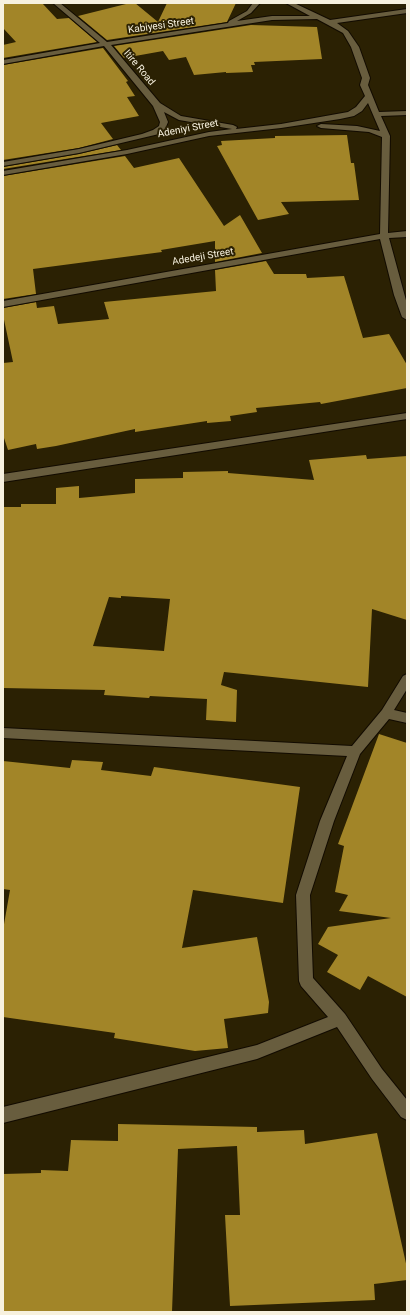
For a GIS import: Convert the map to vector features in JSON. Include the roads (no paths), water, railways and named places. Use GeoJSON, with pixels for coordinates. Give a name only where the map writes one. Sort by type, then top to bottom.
{"type":"FeatureCollection","features":[{"type":"Feature","properties":{"kind":"street","name":"Itire Road"},"geometry":{"type":"LineString","coordinates":[[56,3],[106,44],[157,105]]}},
{"type":"Feature","properties":{"kind":"street"},"geometry":{"type":"LineString","coordinates":[[221,27],[249,12],[257,3]]}},
{"type":"Feature","properties":{"kind":"street"},"geometry":{"type":"LineString","coordinates":[[289,3],[331,22],[346,32],[355,46],[366,78],[364,85],[386,136],[384,236],[398,295],[407,317]]}},
{"type":"Feature","properties":{"kind":"street"},"geometry":{"type":"LineString","coordinates":[[331,22],[407,11]]}},
{"type":"Feature","properties":{"kind":"street","name":"Kabiyesi Street"},"geometry":{"type":"LineString","coordinates":[[3,62],[272,18],[322,18]]}},
{"type":"Feature","properties":{"kind":"street","name":"Adeniyi Street"},"geometry":{"type":"LineString","coordinates":[[3,173],[127,152],[209,134],[281,126],[351,114],[363,104],[368,95]]}},
{"type":"Feature","properties":{"kind":"street"},"geometry":{"type":"LineString","coordinates":[[157,105],[179,118],[247,130]]}},
{"type":"Feature","properties":{"kind":"street","name":"Adeniyi Street"},"geometry":{"type":"LineString","coordinates":[[3,164],[79,151],[156,132],[162,127],[164,122],[157,105]]}},
{"type":"Feature","properties":{"kind":"street"},"geometry":{"type":"LineString","coordinates":[[377,114],[407,113]]}},
{"type":"Feature","properties":{"kind":"street"},"geometry":{"type":"LineString","coordinates":[[281,126],[332,126],[371,130],[386,136]]}},
{"type":"Feature","properties":{"kind":"street","name":"Adedeji Street"},"geometry":{"type":"LineString","coordinates":[[3,304],[384,236],[407,234]]}},
{"type":"Feature","properties":{"kind":"street"},"geometry":{"type":"LineString","coordinates":[[3,478],[407,416]]}},
{"type":"Feature","properties":{"kind":"street"},"geometry":{"type":"LineString","coordinates":[[407,679],[386,713],[355,751],[327,821],[303,895],[306,981],[340,1019],[377,1074],[407,1112]]}},
{"type":"Feature","properties":{"kind":"street"},"geometry":{"type":"LineString","coordinates":[[386,713],[407,718]]}},
{"type":"Feature","properties":{"kind":"street"},"geometry":{"type":"LineString","coordinates":[[3,733],[355,751]]}},
{"type":"Feature","properties":{"kind":"street"},"geometry":{"type":"LineString","coordinates":[[3,1115],[257,1052],[340,1019]]}}]}
